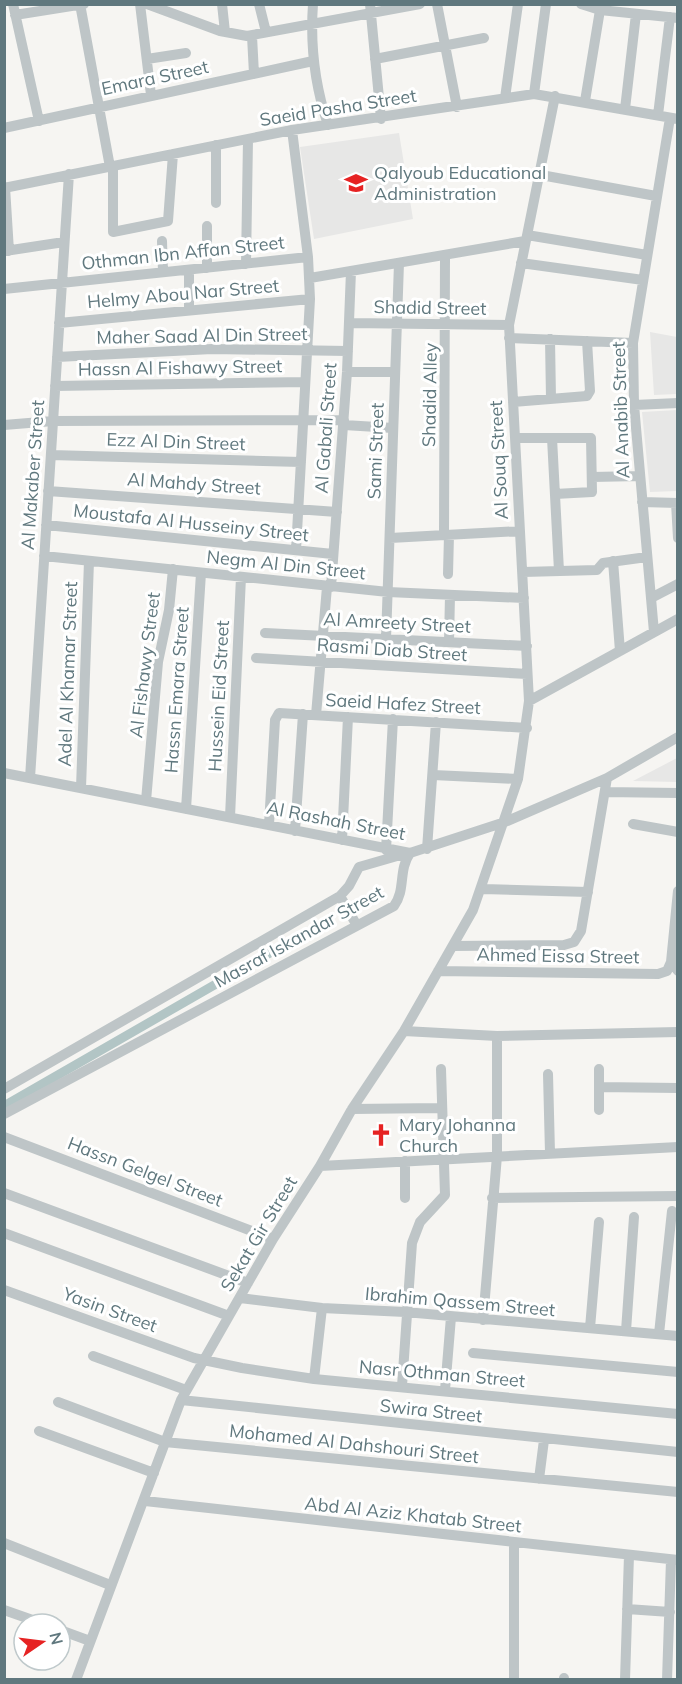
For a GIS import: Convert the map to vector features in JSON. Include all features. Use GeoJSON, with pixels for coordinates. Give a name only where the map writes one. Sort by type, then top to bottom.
{"type":"FeatureCollection","features":[{"type":"Feature","properties":{"kind":"street"},"geometry":{"type":"LineString","coordinates":[[140,4],[151,95]]}},
{"type":"Feature","properties":{"kind":"street"},"geometry":{"type":"LineString","coordinates":[[147,4],[165,7],[225,32],[252,36],[305,26],[312,22],[370,9],[420,4]]}},
{"type":"Feature","properties":{"kind":"street"},"geometry":{"type":"LineString","coordinates":[[222,4],[225,32]]}},
{"type":"Feature","properties":{"kind":"street"},"geometry":{"type":"LineString","coordinates":[[260,4],[266,32]]}},
{"type":"Feature","properties":{"kind":"street"},"geometry":{"type":"LineString","coordinates":[[314,4],[313,61],[328,125]]}},
{"type":"Feature","properties":{"kind":"street"},"geometry":{"type":"LineString","coordinates":[[436,4],[457,107]]}},
{"type":"Feature","properties":{"kind":"street"},"geometry":{"type":"LineString","coordinates":[[505,98],[518,4]]}},
{"type":"Feature","properties":{"kind":"street"},"geometry":{"type":"LineString","coordinates":[[534,94],[546,4]]}},
{"type":"Feature","properties":{"kind":"street"},"geometry":{"type":"LineString","coordinates":[[581,4],[636,14],[656,10],[674,18],[658,115]]}},
{"type":"Feature","properties":{"kind":"street"},"geometry":{"type":"LineString","coordinates":[[39,121],[14,10],[81,5],[98,107],[112,166],[113,231],[168,221],[173,154]]}},
{"type":"Feature","properties":{"kind":"street"},"geometry":{"type":"LineString","coordinates":[[585,101],[600,7]]}},
{"type":"Feature","properties":{"kind":"street"},"geometry":{"type":"LineString","coordinates":[[370,9],[381,119]]}},
{"type":"Feature","properties":{"kind":"street"},"geometry":{"type":"LineString","coordinates":[[626,109],[636,14]]}},
{"type":"Feature","properties":{"kind":"street"},"geometry":{"type":"LineString","coordinates":[[252,36],[254,74]]}},
{"type":"Feature","properties":{"kind":"street"},"geometry":{"type":"LineString","coordinates":[[375,59],[484,38]]}},
{"type":"Feature","properties":{"kind":"street"},"geometry":{"type":"LineString","coordinates":[[147,58],[186,53]]}},
{"type":"Feature","properties":{"kind":"street","name":"Emara Street"},"geometry":{"type":"LineString","coordinates":[[5,127],[313,61]]}},
{"type":"Feature","properties":{"kind":"street","name":"Saeid Pasha Street"},"geometry":{"type":"LineString","coordinates":[[5,188],[292,130],[381,119],[534,94],[674,118]]}},
{"type":"Feature","properties":{"kind":"street","name":"Al Souq Street"},"geometry":{"type":"LineString","coordinates":[[505,822],[518,779],[529,701],[509,326],[555,96]]}},
{"type":"Feature","properties":{"kind":"street","name":"Al Anabib Street"},"geometry":{"type":"LineString","coordinates":[[654,632],[634,405],[633,343],[656,196],[674,118]]}},
{"type":"Feature","properties":{"kind":"street"},"geometry":{"type":"LineString","coordinates":[[292,130],[310,278],[296,550]]}},
{"type":"Feature","properties":{"kind":"street"},"geometry":{"type":"LineString","coordinates":[[246,264],[248,139]]}},
{"type":"Feature","properties":{"kind":"street"},"geometry":{"type":"LineString","coordinates":[[216,145],[216,203]]}},
{"type":"Feature","properties":{"kind":"street","name":"Al Makaber Street"},"geometry":{"type":"LineString","coordinates":[[30,778],[69,174]]}},
{"type":"Feature","properties":{"kind":"street"},"geometry":{"type":"LineString","coordinates":[[541,175],[656,196]]}},
{"type":"Feature","properties":{"kind":"street"},"geometry":{"type":"LineString","coordinates":[[5,188],[7,251],[64,242]]}},
{"type":"Feature","properties":{"kind":"street"},"geometry":{"type":"LineString","coordinates":[[207,226],[207,268]]}},
{"type":"Feature","properties":{"kind":"street"},"geometry":{"type":"LineString","coordinates":[[310,278],[446,256],[526,238],[647,255]]}},
{"type":"Feature","properties":{"kind":"street"},"geometry":{"type":"LineString","coordinates":[[162,240],[163,272]]}},
{"type":"Feature","properties":{"kind":"street","name":"Shadid Alley"},"geometry":{"type":"LineString","coordinates":[[446,256],[448,574]]}},
{"type":"Feature","properties":{"kind":"street","name":"Othman Ibn Affan Street"},"geometry":{"type":"LineString","coordinates":[[4,288],[308,257]]}},
{"type":"Feature","properties":{"kind":"street"},"geometry":{"type":"LineString","coordinates":[[520,262],[643,280]]}},
{"type":"Feature","properties":{"kind":"street","name":"Sami Street"},"geometry":{"type":"LineString","coordinates":[[386,639],[399,263]]}},
{"type":"Feature","properties":{"kind":"street"},"geometry":{"type":"LineString","coordinates":[[189,270],[189,310]]}},
{"type":"Feature","properties":{"kind":"street","name":"Al Gabali Street"},"geometry":{"type":"LineString","coordinates":[[316,715],[322,636],[337,512],[350,323],[351,271]]}},
{"type":"Feature","properties":{"kind":"street","name":"Helmy Abou Nar Street"},"geometry":{"type":"LineString","coordinates":[[59,323],[310,299]]}},
{"type":"Feature","properties":{"kind":"street","name":"Shadid Street"},"geometry":{"type":"LineString","coordinates":[[350,323],[509,326]]}},
{"type":"Feature","properties":{"kind":"street"},"geometry":{"type":"LineString","coordinates":[[509,338],[633,343]]}},
{"type":"Feature","properties":{"kind":"street"},"geometry":{"type":"LineString","coordinates":[[550,339],[551,399]]}},
{"type":"Feature","properties":{"kind":"street"},"geometry":{"type":"LineString","coordinates":[[513,402],[585,397],[590,393],[587,341]]}},
{"type":"Feature","properties":{"kind":"street","name":"Maher Saad Al Din Street"},"geometry":{"type":"LineString","coordinates":[[57,357],[189,349],[348,351]]}},
{"type":"Feature","properties":{"kind":"street"},"geometry":{"type":"LineString","coordinates":[[347,372],[395,372]]}},
{"type":"Feature","properties":{"kind":"street","name":"Hassn Al Fishawy Street"},"geometry":{"type":"LineString","coordinates":[[55,386],[305,382]]}},
{"type":"Feature","properties":{"kind":"street"},"geometry":{"type":"LineString","coordinates":[[634,405],[678,403]]}},
{"type":"Feature","properties":{"kind":"street"},"geometry":{"type":"LineString","coordinates":[[4,425],[53,421],[303,420],[393,428]]}},
{"type":"Feature","properties":{"kind":"street"},"geometry":{"type":"LineString","coordinates":[[514,438],[590,438],[591,493],[555,494]]}},
{"type":"Feature","properties":{"kind":"street"},"geometry":{"type":"LineString","coordinates":[[552,438],[559,571]]}},
{"type":"Feature","properties":{"kind":"street","name":"Ezz Al Din Street"},"geometry":{"type":"LineString","coordinates":[[51,455],[301,462]]}},
{"type":"Feature","properties":{"kind":"street"},"geometry":{"type":"LineString","coordinates":[[592,477],[640,476]]}},
{"type":"Feature","properties":{"kind":"street","name":"Al Mahdy Street"},"geometry":{"type":"LineString","coordinates":[[48,491],[337,512]]}},
{"type":"Feature","properties":{"kind":"street"},"geometry":{"type":"LineString","coordinates":[[642,502],[677,503],[678,535]]}},
{"type":"Feature","properties":{"kind":"street","name":"Moustafa Al Husseiny Street"},"geometry":{"type":"LineString","coordinates":[[46,525],[333,554]]}},
{"type":"Feature","properties":{"kind":"street"},"geometry":{"type":"LineString","coordinates":[[390,538],[520,531]]}},
{"type":"Feature","properties":{"kind":"street","name":"Negm Al Din Street"},"geometry":{"type":"LineString","coordinates":[[44,556],[329,587],[524,598]]}},
{"type":"Feature","properties":{"kind":"street"},"geometry":{"type":"LineString","coordinates":[[523,572],[597,570],[603,562],[647,557]]}},
{"type":"Feature","properties":{"kind":"street","name":"Adel Al Khamar Street"},"geometry":{"type":"LineString","coordinates":[[81,788],[89,561]]}},
{"type":"Feature","properties":{"kind":"street"},"geometry":{"type":"LineString","coordinates":[[613,561],[620,651]]}},
{"type":"Feature","properties":{"kind":"street","name":"Al Fishawy Street"},"geometry":{"type":"LineString","coordinates":[[146,801],[158,662],[169,610],[173,569]]}},
{"type":"Feature","properties":{"kind":"street","name":"Hassn Emara Street"},"geometry":{"type":"LineString","coordinates":[[186,809],[201,573]]}},
{"type":"Feature","properties":{"kind":"street","name":"Hussein Eid Street"},"geometry":{"type":"LineString","coordinates":[[230,817],[242,577]]}},
{"type":"Feature","properties":{"kind":"street"},"geometry":{"type":"LineString","coordinates":[[651,598],[678,584]]}},
{"type":"Feature","properties":{"kind":"street"},"geometry":{"type":"LineString","coordinates":[[449,642],[450,595]]}},
{"type":"Feature","properties":{"kind":"street"},"geometry":{"type":"LineString","coordinates":[[529,701],[678,619]]}},
{"type":"Feature","properties":{"kind":"street","name":"Al Amreety Street"},"geometry":{"type":"LineString","coordinates":[[265,633],[527,646]]}},
{"type":"Feature","properties":{"kind":"street","name":"Rasmi Diab Street"},"geometry":{"type":"LineString","coordinates":[[256,658],[527,674]]}},
{"type":"Feature","properties":{"kind":"street","name":"Saeid Hafez Street"},"geometry":{"type":"LineString","coordinates":[[269,825],[275,720],[278,714],[527,728]]}},
{"type":"Feature","properties":{"kind":"street"},"geometry":{"type":"LineString","coordinates":[[295,831],[303,714]]}},
{"type":"Feature","properties":{"kind":"street"},"geometry":{"type":"LineString","coordinates":[[342,840],[348,717]]}},
{"type":"Feature","properties":{"kind":"street"},"geometry":{"type":"LineString","coordinates":[[386,850],[393,719]]}},
{"type":"Feature","properties":{"kind":"street"},"geometry":{"type":"LineString","coordinates":[[427,849],[436,722]]}},
{"type":"Feature","properties":{"kind":"street","name":"Al Rashah Street"},"geometry":{"type":"LineString","coordinates":[[4,773],[410,853],[505,822],[607,777],[678,737]]}},
{"type":"Feature","properties":{"kind":"street"},"geometry":{"type":"LineString","coordinates":[[433,775],[518,779]]}},
{"type":"Feature","properties":{"kind":"street"},"geometry":{"type":"LineString","coordinates":[[453,946],[564,945],[574,942],[581,931],[607,777]]}},
{"type":"Feature","properties":{"kind":"street"},"geometry":{"type":"LineString","coordinates":[[605,792],[678,793]]}},
{"type":"Feature","properties":{"kind":"street","name":"Sekat Gir Street"},"geometry":{"type":"LineString","coordinates":[[76,1680],[110,1585],[145,1501],[186,1390],[273,1239],[320,1166],[352,1109],[404,1031],[453,946],[483,889],[505,822]]}},
{"type":"Feature","properties":{"kind":"street"},"geometry":{"type":"LineString","coordinates":[[633,824],[678,832]]}},
{"type":"Feature","properties":{"kind":"street","name":"Masraf Iskandar Street"},"geometry":{"type":"LineString","coordinates":[[4,1089],[340,896],[349,886],[359,867],[410,853]]}},
{"type":"Feature","properties":{"kind":"street","name":"Masraf Iskandar Street"},"geometry":{"type":"LineString","coordinates":[[4,1113],[387,909],[399,899],[401,871],[410,853]]}},
{"type":"Feature","properties":{"kind":"street"},"geometry":{"type":"LineString","coordinates":[[483,889],[588,892]]}},
{"type":"Feature","properties":{"kind":"street"},"geometry":{"type":"LineString","coordinates":[[674,967],[678,891]]}},
{"type":"Feature","properties":{"kind":"street"},"geometry":{"type":"LineString","coordinates":[[340,896],[356,924]]}},
{"type":"Feature","properties":{"kind":"street","name":"Ahmed Eissa Street"},"geometry":{"type":"LineString","coordinates":[[438,971],[658,974],[674,967]]}},
{"type":"Feature","properties":{"kind":"street"},"geometry":{"type":"LineString","coordinates":[[404,1031],[497,1036],[678,1032]]}},
{"type":"Feature","properties":{"kind":"street"},"geometry":{"type":"LineString","coordinates":[[483,1320],[497,1156],[497,1036]]}},
{"type":"Feature","properties":{"kind":"street"},"geometry":{"type":"LineString","coordinates":[[402,1386],[405,1312],[415,1231],[445,1195],[442,1159],[441,1069]]}},
{"type":"Feature","properties":{"kind":"street"},"geometry":{"type":"LineString","coordinates":[[599,1069],[599,1110]]}},
{"type":"Feature","properties":{"kind":"street"},"geometry":{"type":"LineString","coordinates":[[548,1074],[550,1153]]}},
{"type":"Feature","properties":{"kind":"street"},"geometry":{"type":"LineString","coordinates":[[599,1087],[678,1088]]}},
{"type":"Feature","properties":{"kind":"street"},"geometry":{"type":"LineString","coordinates":[[352,1109],[441,1108]]}},
{"type":"Feature","properties":{"kind":"street","name":"Hassn Gelgel Street"},"geometry":{"type":"LineString","coordinates":[[4,1137],[273,1239]]}},
{"type":"Feature","properties":{"kind":"street"},"geometry":{"type":"LineString","coordinates":[[320,1166],[678,1147]]}},
{"type":"Feature","properties":{"kind":"street"},"geometry":{"type":"LineString","coordinates":[[405,1161],[405,1198]]}},
{"type":"Feature","properties":{"kind":"street"},"geometry":{"type":"LineString","coordinates":[[4,1193],[248,1283]]}},
{"type":"Feature","properties":{"kind":"street"},"geometry":{"type":"LineString","coordinates":[[492,1198],[678,1196]]}},
{"type":"Feature","properties":{"kind":"street"},"geometry":{"type":"LineString","coordinates":[[659,1334],[672,1211]]}},
{"type":"Feature","properties":{"kind":"street"},"geometry":{"type":"LineString","coordinates":[[626,1331],[634,1217]]}},
{"type":"Feature","properties":{"kind":"street"},"geometry":{"type":"LineString","coordinates":[[590,1329],[599,1222]]}},
{"type":"Feature","properties":{"kind":"street"},"geometry":{"type":"LineString","coordinates":[[4,1233],[229,1316]]}},
{"type":"Feature","properties":{"kind":"street","name":"Yasin Street"},"geometry":{"type":"LineString","coordinates":[[4,1290],[204,1359]]}},
{"type":"Feature","properties":{"kind":"street","name":"Ibrahim Qassem Street"},"geometry":{"type":"LineString","coordinates":[[240,1298],[322,1308],[405,1312],[678,1336]]}},
{"type":"Feature","properties":{"kind":"street"},"geometry":{"type":"LineString","coordinates":[[314,1379],[322,1308]]}},
{"type":"Feature","properties":{"kind":"street"},"geometry":{"type":"LineString","coordinates":[[445,1390],[451,1317]]}},
{"type":"Feature","properties":{"kind":"street"},"geometry":{"type":"LineString","coordinates":[[473,1353],[678,1372]]}},
{"type":"Feature","properties":{"kind":"street"},"geometry":{"type":"LineString","coordinates":[[93,1356],[186,1390]]}},
{"type":"Feature","properties":{"kind":"street","name":"Nasr Othman Street"},"geometry":{"type":"LineString","coordinates":[[204,1359],[314,1379],[678,1414]]}},
{"type":"Feature","properties":{"kind":"street","name":"Swira Street"},"geometry":{"type":"LineString","coordinates":[[181,1400],[544,1440],[678,1452]]}},
{"type":"Feature","properties":{"kind":"street","name":"Mohamed Al Dahshouri Street"},"geometry":{"type":"LineString","coordinates":[[58,1402],[165,1442],[678,1492]]}},
{"type":"Feature","properties":{"kind":"street"},"geometry":{"type":"LineString","coordinates":[[39,1431],[154,1473]]}},
{"type":"Feature","properties":{"kind":"street"},"geometry":{"type":"LineString","coordinates":[[539,1479],[544,1440]]}},
{"type":"Feature","properties":{"kind":"street","name":"Abd Al Aziz Khatab Street"},"geometry":{"type":"LineString","coordinates":[[145,1501],[674,1560]]}},
{"type":"Feature","properties":{"kind":"street"},"geometry":{"type":"LineString","coordinates":[[513,1680],[514,1542]]}},
{"type":"Feature","properties":{"kind":"street"},"geometry":{"type":"LineString","coordinates":[[4,1543],[110,1585]]}},
{"type":"Feature","properties":{"kind":"street"},"geometry":{"type":"LineString","coordinates":[[625,1680],[629,1555]]}},
{"type":"Feature","properties":{"kind":"street"},"geometry":{"type":"LineString","coordinates":[[667,1680],[673,1668],[670,1611],[674,1560]]}},
{"type":"Feature","properties":{"kind":"street"},"geometry":{"type":"LineString","coordinates":[[627,1608],[670,1611]]}},
{"type":"Feature","properties":{"kind":"street"},"geometry":{"type":"LineString","coordinates":[[72,1634],[90,1641]]}},
{"type":"Feature","properties":{"kind":"shaded area","name":"Qalyoub Educational Administration"},"geometry":{"type":"Polygon","coordinates":[[[399,133],[413,219],[314,239],[300,147],[399,133]]]}},
{"type":"Feature","properties":{"kind":"shaded area"},"geometry":{"type":"Polygon","coordinates":[[[650,332],[677,337],[677,394],[654,395],[650,332]]]}},
{"type":"Feature","properties":{"kind":"shaded area"},"geometry":{"type":"Polygon","coordinates":[[[677,410],[677,491],[650,492],[642,412],[677,410]]]}},
{"type":"Feature","properties":{"kind":"shaded area"},"geometry":{"type":"Polygon","coordinates":[[[677,758],[677,782],[633,781],[677,758]]]}},
{"type":"Feature","properties":{"kind":"waterway"},"geometry":{"type":"LineString","coordinates":[[4,1106],[289,942]]}},
{"type":"Feature","properties":{"kind":"place","name":"Qalyoub Educational Administration"},"geometry":{"type":"Point","coordinates":[356,183]}},
{"type":"Feature","properties":{"kind":"place","name":"Mary Johanna Church"},"geometry":{"type":"Point","coordinates":[381,1135]}}]}
